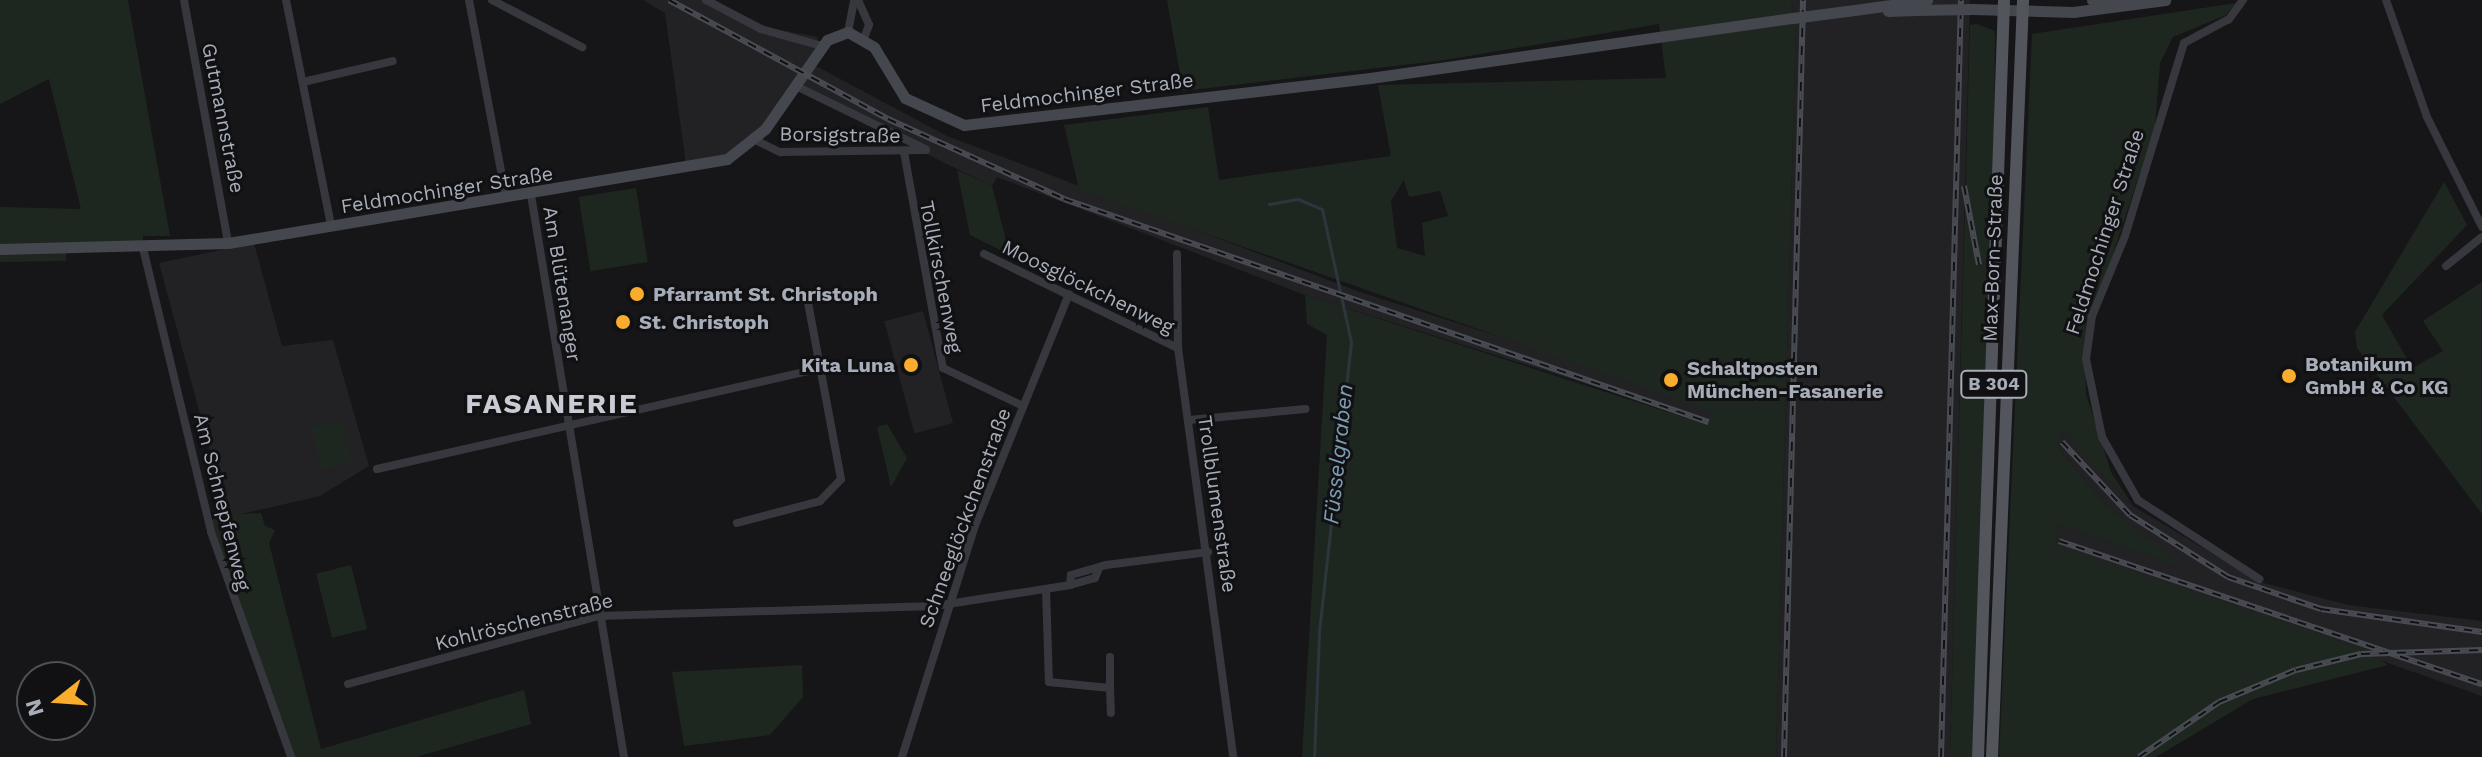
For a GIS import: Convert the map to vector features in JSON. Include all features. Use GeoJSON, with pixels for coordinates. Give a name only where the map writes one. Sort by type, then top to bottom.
{"type":"FeatureCollection","features":[{"type":"Feature","properties":{"kind":"main road","name":"Feldmochinger Straße"},"geometry":{"type":"LineString","coordinates":[[864,38],[905,98],[964,125],[1650,39],[1927,0]]}},
{"type":"Feature","properties":{"kind":"main road","name":"Feldmochinger Straße"},"geometry":{"type":"LineString","coordinates":[[2092,0],[2161,1]]}},
{"type":"Feature","properties":{"kind":"main road","name":"Feldmochinger Straße"},"geometry":{"type":"LineString","coordinates":[[1847,11],[2161,1]]}},
{"type":"Feature","properties":{"kind":"main road","name":"Max-Born-Straße"},"geometry":{"type":"LineString","coordinates":[[1978,757],[2004,5]]}},
{"type":"Feature","properties":{"kind":"main road","name":"Max-Born-Straße"},"geometry":{"type":"LineString","coordinates":[[1992,757],[2023,6]]}},
{"type":"Feature","properties":{"kind":"main road","name":"Feldmochinger Straße"},"geometry":{"type":"LineString","coordinates":[[0,249],[143,248],[228,243],[531,195],[719,161],[755,140],[822,46],[848,32]]}},
{"type":"Feature","properties":{"kind":"main road"},"geometry":{"type":"LineString","coordinates":[[848,32],[864,38]]}},
{"type":"Feature","properties":{"kind":"street","name":"Gutmannstraße"},"geometry":{"type":"LineString","coordinates":[[184,0],[228,243]]}},
{"type":"Feature","properties":{"kind":"street"},"geometry":{"type":"LineString","coordinates":[[286,0],[331,226]]}},
{"type":"Feature","properties":{"kind":"street"},"geometry":{"type":"LineString","coordinates":[[469,0],[507,199]]}},
{"type":"Feature","properties":{"kind":"street"},"geometry":{"type":"LineString","coordinates":[[492,0],[582,47]]}},
{"type":"Feature","properties":{"kind":"street"},"geometry":{"type":"LineString","coordinates":[[706,0],[761,29],[822,46]]}},
{"type":"Feature","properties":{"kind":"street"},"geometry":{"type":"LineString","coordinates":[[848,32],[856,0]]}},
{"type":"Feature","properties":{"kind":"street"},"geometry":{"type":"LineString","coordinates":[[856,0],[869,25],[864,38]]}},
{"type":"Feature","properties":{"kind":"street","name":"Feldmochinger Straße"},"geometry":{"type":"LineString","coordinates":[[2243,0],[2229,19],[2184,43],[2125,236],[2092,316],[2086,359],[2102,437],[2138,500],[2259,579]]}},
{"type":"Feature","properties":{"kind":"street"},"geometry":{"type":"LineString","coordinates":[[2386,0],[2427,117],[2482,227]]}},
{"type":"Feature","properties":{"kind":"street"},"geometry":{"type":"LineString","coordinates":[[303,82],[393,61]]}},
{"type":"Feature","properties":{"kind":"street","name":"Borsigstraße"},"geometry":{"type":"LineString","coordinates":[[755,140],[780,152],[926,150],[796,86]]}},
{"type":"Feature","properties":{"kind":"street","name":"Tollkirschenweg"},"geometry":{"type":"LineString","coordinates":[[904,152],[943,368],[1023,406]]}},
{"type":"Feature","properties":{"kind":"street","name":"Am Blütenanger"},"geometry":{"type":"LineString","coordinates":[[531,195],[624,757]]}},
{"type":"Feature","properties":{"kind":"street"},"geometry":{"type":"LineString","coordinates":[[2446,266],[2482,237]]}},
{"type":"Feature","properties":{"kind":"street","name":"Am Schnepfenweg"},"geometry":{"type":"LineString","coordinates":[[143,248],[211,532],[291,757]]}},
{"type":"Feature","properties":{"kind":"street","name":"Moosglöckchenweg"},"geometry":{"type":"LineString","coordinates":[[984,254],[1178,348]]}},
{"type":"Feature","properties":{"kind":"street","name":"Trollblumenstraße"},"geometry":{"type":"LineString","coordinates":[[1177,254],[1178,348],[1208,552],[1233,757]]}},
{"type":"Feature","properties":{"kind":"street","name":"Schneeglöckchenstraße"},"geometry":{"type":"LineString","coordinates":[[902,757],[948,602],[1069,294]]}},
{"type":"Feature","properties":{"kind":"street"},"geometry":{"type":"LineString","coordinates":[[737,523],[834,495],[840,471],[808,302]]}},
{"type":"Feature","properties":{"kind":"street"},"geometry":{"type":"LineString","coordinates":[[377,469],[820,368]]}},
{"type":"Feature","properties":{"kind":"street"},"geometry":{"type":"LineString","coordinates":[[1189,420],[1305,409]]}},
{"type":"Feature","properties":{"kind":"street","name":"Kohlröschenstraße"},"geometry":{"type":"LineString","coordinates":[[348,684],[599,616],[662,609],[694,617],[773,615],[948,602],[1070,585],[1095,578],[1099,568],[1208,552]]}},
{"type":"Feature","properties":{"kind":"street"},"geometry":{"type":"LineString","coordinates":[[1046,589],[1049,682],[1110,688]]}},
{"type":"Feature","properties":{"kind":"street"},"geometry":{"type":"LineString","coordinates":[[1110,657],[1111,713]]}},
{"type":"Feature","properties":{"kind":"shaded area"},"geometry":{"type":"Polygon","coordinates":[[[0,0],[128,0],[170,236],[143,236],[143,248],[66,249],[66,261],[0,262],[0,207],[81,209],[49,79],[0,104],[0,0]]]}},
{"type":"Feature","properties":{"kind":"shaded area"},"geometry":{"type":"Polygon","coordinates":[[[643,0],[712,0],[770,28],[818,37],[816,66],[947,136],[1360,292],[1631,379],[1711,411],[1708,422],[1305,295],[997,177],[992,186],[795,90],[764,134],[733,153],[686,164],[665,13],[643,0]]]}},
{"type":"Feature","properties":{"kind":"shaded area"},"geometry":{"type":"Polygon","coordinates":[[[1167,0],[1791,0],[1796,22],[1776,757],[1302,757],[1327,335],[1307,324],[1305,295],[1705,424],[1711,411],[1079,189],[1064,125],[1208,107],[1219,180],[1391,156],[1378,85],[1666,78],[1659,24],[1445,60],[1183,91],[1167,0]],[[1404,180],[1391,201],[1397,248],[1425,256],[1422,223],[1448,216],[1440,191],[1409,197],[1404,180]]]}},
{"type":"Feature","properties":{"kind":"shaded area"},"geometry":{"type":"Polygon","coordinates":[[[1791,0],[1970,0],[1950,757],[1776,757],[1796,22],[1791,0]]]}},
{"type":"Feature","properties":{"kind":"shaded area"},"geometry":{"type":"Polygon","coordinates":[[[2236,3],[2226,15],[2173,37],[2160,63],[2155,127],[2085,339],[2086,394],[2111,472],[2133,506],[2063,432],[2059,450],[2108,507],[2186,569],[2060,525],[2055,545],[2360,648],[2388,665],[2253,699],[2156,757],[1999,757],[2032,34],[2236,3]]]}},
{"type":"Feature","properties":{"kind":"shaded area"},"geometry":{"type":"Polygon","coordinates":[[[1977,24],[1995,31],[1993,234],[1972,757],[1950,757],[1970,25],[1977,24]]]}},
{"type":"Feature","properties":{"kind":"shaded area"},"geometry":{"type":"Polygon","coordinates":[[[957,170],[992,186],[1010,255],[970,235],[957,170]]]}},
{"type":"Feature","properties":{"kind":"shaded area"},"geometry":{"type":"Polygon","coordinates":[[[2444,182],[2467,225],[2382,315],[2412,368],[2443,351],[2423,321],[2482,282],[2482,514],[2357,348],[2355,332],[2444,182]]]}},
{"type":"Feature","properties":{"kind":"shaded area"},"geometry":{"type":"Polygon","coordinates":[[[636,188],[648,262],[590,271],[579,197],[636,188]]]}},
{"type":"Feature","properties":{"kind":"shaded area"},"geometry":{"type":"Polygon","coordinates":[[[254,243],[282,346],[333,340],[369,466],[320,496],[228,517],[159,263],[254,243]]]}},
{"type":"Feature","properties":{"kind":"shaded area"},"geometry":{"type":"Polygon","coordinates":[[[923,311],[953,423],[914,433],[884,321],[923,311]]]}},
{"type":"Feature","properties":{"kind":"shaded area"},"geometry":{"type":"Polygon","coordinates":[[[342,421],[351,463],[321,470],[312,427],[342,421]]]}},
{"type":"Feature","properties":{"kind":"shaded area"},"geometry":{"type":"Polygon","coordinates":[[[887,424],[907,458],[891,487],[877,427],[887,424]]]}},
{"type":"Feature","properties":{"kind":"shaded area"},"geometry":{"type":"Polygon","coordinates":[[[2063,431],[2133,506],[2260,582],[2348,605],[2482,621],[2482,696],[2055,546],[2060,525],[2184,568],[2108,507],[2059,450],[2063,431]]]}},
{"type":"Feature","properties":{"kind":"shaded area"},"geometry":{"type":"Polygon","coordinates":[[[261,513],[265,526],[275,530],[269,543],[321,749],[524,690],[531,724],[416,757],[294,757],[238,618],[211,516],[261,513]]]}},
{"type":"Feature","properties":{"kind":"shaded area"},"geometry":{"type":"Polygon","coordinates":[[[351,565],[367,629],[332,638],[316,574],[351,565]]]}},
{"type":"Feature","properties":{"kind":"shaded area"},"geometry":{"type":"Polygon","coordinates":[[[802,665],[803,697],[770,735],[684,746],[672,672],[802,665]]]}},
{"type":"Feature","properties":{"kind":"waterway","name":"Füsselgraben"},"geometry":{"type":"LineString","coordinates":[[1269,204],[1298,199],[1322,209],[1351,342],[1319,634],[1314,757]]}},
{"type":"Feature","properties":{"kind":"railway"},"geometry":{"type":"LineString","coordinates":[[669,0],[888,119],[1064,199],[1708,422]]}},
{"type":"Feature","properties":{"kind":"railway"},"geometry":{"type":"LineString","coordinates":[[1784,757],[1803,0]]}},
{"type":"Feature","properties":{"kind":"railway"},"geometry":{"type":"LineString","coordinates":[[1941,757],[1961,0]]}},
{"type":"Feature","properties":{"kind":"railway"},"geometry":{"type":"LineString","coordinates":[[1964,186],[1979,265]]}},
{"type":"Feature","properties":{"kind":"railway"},"geometry":{"type":"LineString","coordinates":[[2062,442],[2130,515],[2228,577],[2321,609],[2482,632]]}},
{"type":"Feature","properties":{"kind":"railway"},"geometry":{"type":"LineString","coordinates":[[2059,541],[2482,684]]}},
{"type":"Feature","properties":{"kind":"railway"},"geometry":{"type":"LineString","coordinates":[[2139,757],[2219,702],[2296,670],[2361,654],[2482,650]]}},
{"type":"Feature","properties":{"kind":"place","name":"Pfarramt St. Christoph"},"geometry":{"type":"Point","coordinates":[637,294]}},
{"type":"Feature","properties":{"kind":"place","name":"St. Christoph"},"geometry":{"type":"Point","coordinates":[623,322]}},
{"type":"Feature","properties":{"kind":"place","name":"Kita Luna"},"geometry":{"type":"Point","coordinates":[911,365]}},
{"type":"Feature","properties":{"kind":"place","name":"Botanikum GmbH & Co KG"},"geometry":{"type":"Point","coordinates":[2289,376]}},
{"type":"Feature","properties":{"kind":"place","name":"Schaltposten München-Fasanerie"},"geometry":{"type":"Point","coordinates":[1671,380]}},
{"type":"Feature","properties":{"kind":"district","name":"FASANERIE"},"geometry":{"type":"Point","coordinates":[552,404]}}]}
